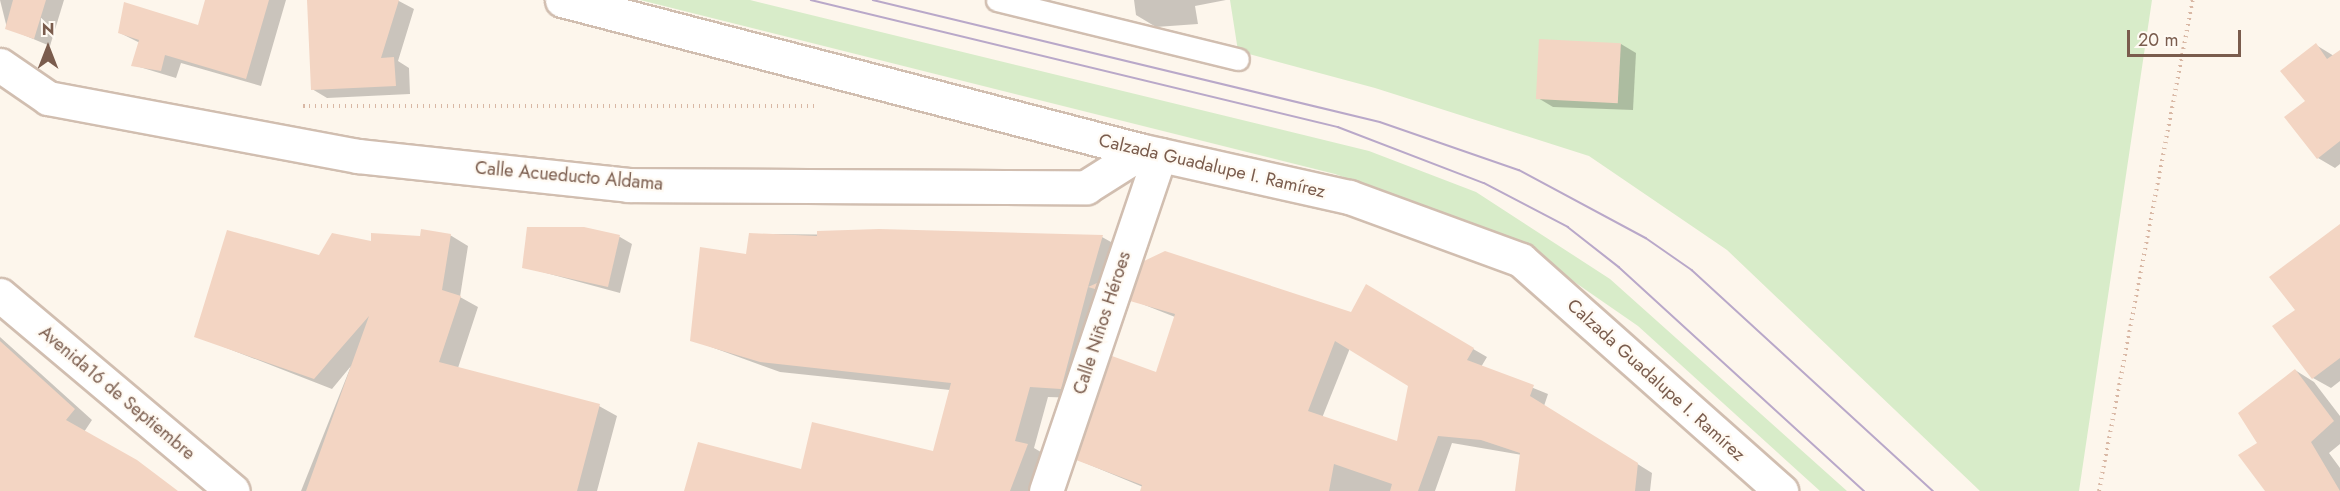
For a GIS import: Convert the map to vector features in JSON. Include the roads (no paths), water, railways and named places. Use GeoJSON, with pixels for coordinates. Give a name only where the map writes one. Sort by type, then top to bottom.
{"type":"FeatureCollection","features":[{"type":"Feature","properties":{"kind":"main road","name":"Calzada Guadalupe I. Ramírez"},"geometry":{"type":"LineString","coordinates":[[562,0],[1152,153],[1349,197],[1521,260],[1781,491]]}},
{"type":"Feature","properties":{"kind":"main road","name":"Calle Acueducto Aldama"},"geometry":{"type":"LineString","coordinates":[[0,65],[48,98],[358,156],[628,185],[1086,187],[1152,153]]}},
{"type":"Feature","properties":{"kind":"main road","name":"Calle Niños Héroes"},"geometry":{"type":"LineString","coordinates":[[1046,491],[1152,153]]}},
{"type":"Feature","properties":{"kind":"main road","name":"Avenida16 de Septiembre"},"geometry":{"type":"LineString","coordinates":[[0,295],[233,491]]}},
{"type":"Feature","properties":{"kind":"lane"},"geometry":{"type":"LineString","coordinates":[[997,0],[1238,58]]}},
{"type":"Feature","properties":{"kind":"tram line"},"geometry":{"type":"LineString","coordinates":[[811,0],[1338,127],[1484,183],[1568,227],[1619,267],[1864,491]]}},
{"type":"Feature","properties":{"kind":"tram line"},"geometry":{"type":"LineString","coordinates":[[873,0],[1380,122],[1519,170],[1646,238],[1692,270],[1933,491]]}}]}
